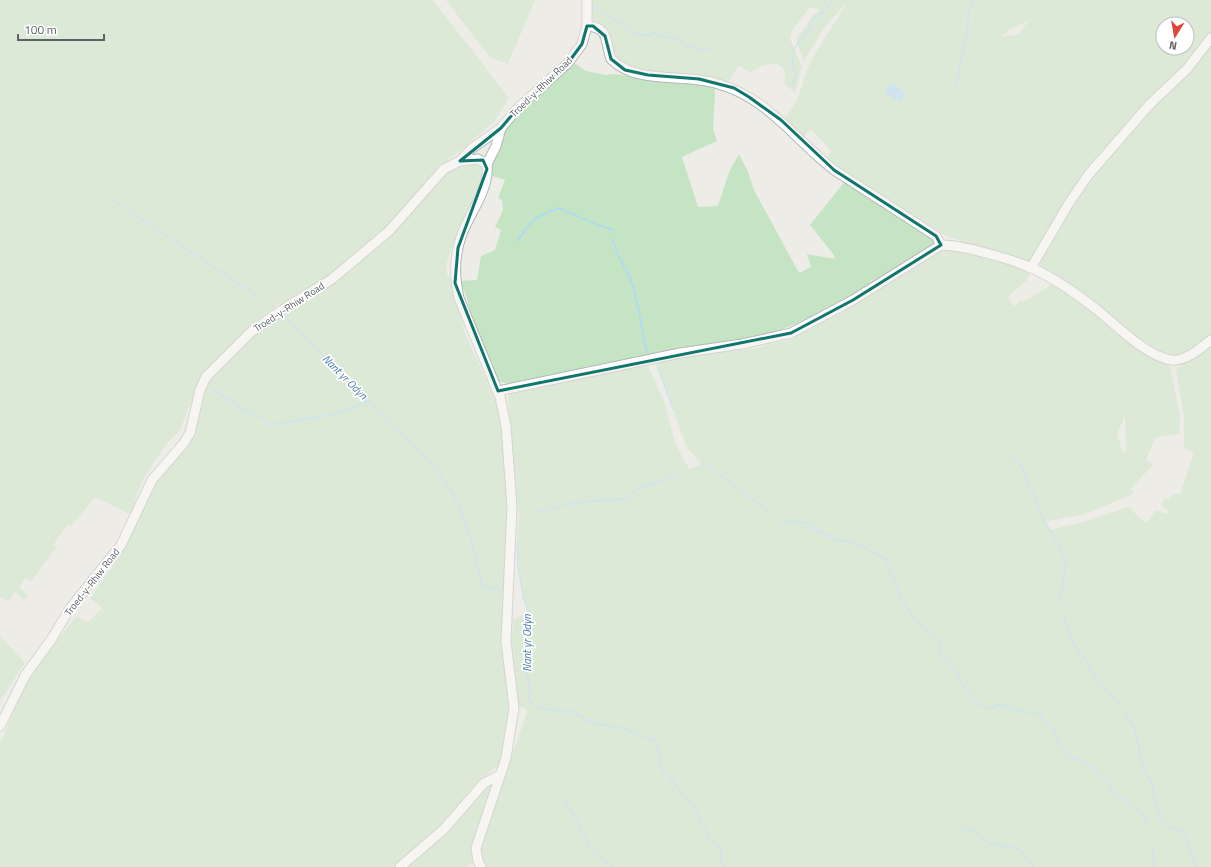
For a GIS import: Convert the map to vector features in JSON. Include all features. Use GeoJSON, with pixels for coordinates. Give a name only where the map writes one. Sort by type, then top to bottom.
{"type":"FeatureCollection","features":[{"type":"Feature","properties":{"kind":"street","name":"Troed-y-Rhiw Road"},"geometry":{"type":"LineString","coordinates":[[0,726],[26,674],[51,640],[71,607],[120,545],[152,480],[184,443],[190,433],[200,390],[206,377],[251,332],[282,310],[332,279],[389,231],[444,169],[460,161],[477,144],[501,128],[518,108],[568,64],[582,44],[587,26],[587,0]]}},
{"type":"Feature","properties":{"kind":"street"},"geometry":{"type":"LineString","coordinates":[[587,26],[598,27],[602,30],[607,41],[611,59],[625,70],[648,76],[699,79],[734,88],[749,97],[781,120],[828,165],[936,236],[941,245]]}},
{"type":"Feature","properties":{"kind":"street"},"geometry":{"type":"LineString","coordinates":[[1031,268],[1069,203],[1089,174],[1150,104],[1187,69],[1211,38]]}},
{"type":"Feature","properties":{"kind":"street","name":"Troed-y-Rhiw Road"},"geometry":{"type":"LineString","coordinates":[[481,867],[478,861],[476,848],[510,743],[514,708],[506,641],[512,494],[506,426],[498,391],[459,298],[455,283],[455,266],[462,234],[484,184],[487,173],[487,164],[496,146],[501,128]]}},
{"type":"Feature","properties":{"kind":"street"},"geometry":{"type":"LineString","coordinates":[[460,161],[478,159],[487,164]]}},
{"type":"Feature","properties":{"kind":"street"},"geometry":{"type":"LineString","coordinates":[[498,391],[680,353],[742,344],[791,333],[853,300],[941,245],[953,245],[978,251],[1031,268],[1070,290],[1149,351],[1164,358],[1173,360],[1180,359],[1192,354],[1211,340]]}},
{"type":"Feature","properties":{"kind":"street"},"geometry":{"type":"LineString","coordinates":[[400,867],[444,829],[484,783],[500,775]]}},
{"type":"Feature","properties":{"kind":"highlighted area"},"geometry":{"type":"Polygon","coordinates":[[[587,26],[593,26],[605,36],[611,59],[625,70],[648,75],[699,79],[734,88],[749,97],[781,120],[834,170],[936,236],[941,245],[853,300],[791,333],[498,391],[455,283],[458,248],[487,169],[483,160],[460,161],[501,128],[518,108],[568,63],[582,44],[587,26]]]}},
{"type":"Feature","properties":{"kind":"green space"},"geometry":{"type":"Polygon","coordinates":[[[0,0],[433,0],[509,98],[494,122],[445,163],[440,164],[405,211],[345,265],[284,304],[278,303],[275,308],[249,327],[225,350],[199,380],[180,430],[167,443],[143,479],[136,496],[132,515],[95,497],[71,526],[68,524],[60,534],[54,545],[56,547],[33,579],[31,581],[26,578],[19,587],[28,595],[24,600],[15,592],[9,601],[0,597],[0,0]]]}},
{"type":"Feature","properties":{"kind":"green space"},"geometry":{"type":"Polygon","coordinates":[[[446,0],[535,0],[508,64],[490,58],[446,0]]]}},
{"type":"Feature","properties":{"kind":"green space"},"geometry":{"type":"Polygon","coordinates":[[[589,0],[1211,0],[1211,35],[1195,56],[1195,16],[1155,16],[1155,56],[1195,56],[1143,104],[1133,116],[1031,261],[1026,262],[995,253],[982,246],[948,237],[825,160],[831,151],[811,129],[802,138],[784,119],[790,112],[798,97],[812,59],[848,1],[823,29],[804,61],[796,40],[814,14],[821,10],[810,7],[792,31],[790,39],[802,67],[795,93],[785,84],[785,70],[775,63],[761,66],[750,73],[739,65],[728,83],[699,75],[635,72],[612,56],[604,29],[594,22],[590,15],[589,0]],[[1029,20],[1009,30],[1001,37],[1019,34],[1029,20]]]}},
{"type":"Feature","properties":{"kind":"green space"},"geometry":{"type":"Polygon","coordinates":[[[1211,46],[1211,337],[1189,353],[1173,356],[1164,354],[1141,341],[1082,296],[1041,270],[1040,260],[1055,234],[1064,223],[1067,212],[1088,180],[1203,52],[1211,46]]]}},
{"type":"Feature","properties":{"kind":"green space"},"geometry":{"type":"Polygon","coordinates":[[[573,62],[586,71],[606,75],[612,74],[712,84],[715,89],[713,129],[717,141],[682,157],[698,207],[718,206],[729,172],[739,154],[748,172],[754,190],[799,273],[811,267],[807,254],[835,259],[834,255],[810,225],[845,181],[935,238],[934,243],[876,283],[871,280],[867,288],[828,311],[765,336],[648,355],[511,385],[499,381],[488,363],[474,327],[466,295],[459,281],[477,280],[481,256],[495,250],[501,230],[495,227],[503,210],[502,200],[498,198],[505,180],[490,175],[504,132],[517,114],[573,62]]]}},
{"type":"Feature","properties":{"kind":"green space"},"geometry":{"type":"Polygon","coordinates":[[[480,164],[484,171],[482,178],[455,239],[447,262],[446,270],[450,278],[465,333],[498,406],[502,430],[508,509],[503,590],[502,647],[511,700],[504,757],[497,767],[480,778],[443,826],[402,863],[394,867],[0,867],[0,744],[23,689],[34,668],[77,616],[87,623],[102,608],[90,598],[113,566],[129,538],[156,478],[194,434],[202,395],[210,377],[256,332],[346,274],[404,221],[448,170],[480,164]]]}},
{"type":"Feature","properties":{"kind":"green space"},"geometry":{"type":"Polygon","coordinates":[[[941,248],[1010,263],[1030,272],[1027,280],[1007,298],[1015,306],[1020,300],[1023,302],[1048,287],[1052,282],[1150,356],[1170,367],[1180,415],[1179,434],[1156,437],[1146,460],[1154,464],[1131,488],[1133,493],[1085,514],[1045,522],[1050,530],[1087,521],[1128,507],[1146,523],[1156,510],[1166,514],[1169,511],[1161,506],[1165,498],[1170,500],[1173,493],[1180,495],[1194,452],[1184,448],[1184,418],[1176,371],[1177,368],[1211,343],[1211,867],[485,867],[481,863],[480,848],[527,712],[525,708],[519,707],[512,641],[513,620],[529,613],[524,600],[518,568],[517,543],[519,513],[514,480],[508,396],[515,390],[623,369],[648,366],[664,401],[675,443],[689,469],[701,464],[686,446],[656,360],[706,353],[752,349],[792,339],[941,248]],[[1125,415],[1117,434],[1122,451],[1126,452],[1125,415]]]}},
{"type":"Feature","properties":{"kind":"green space"},"geometry":{"type":"Polygon","coordinates":[[[0,636],[25,663],[0,701],[0,636]]]}},
{"type":"Feature","properties":{"kind":"green space"},"geometry":{"type":"Polygon","coordinates":[[[494,781],[475,861],[466,867],[406,867],[432,845],[494,781]]]}},
{"type":"Feature","properties":{"kind":"water"},"geometry":{"type":"Polygon","coordinates":[[[890,84],[899,87],[905,94],[901,102],[886,94],[887,87],[890,84]]]}},
{"type":"Feature","properties":{"kind":"waterway"},"geometry":{"type":"LineString","coordinates":[[793,85],[796,76],[792,59],[795,55],[793,51],[807,32],[813,19],[822,14],[833,0]]}},
{"type":"Feature","properties":{"kind":"waterway"},"geometry":{"type":"LineString","coordinates":[[956,85],[968,26],[968,11],[974,0]]}},
{"type":"Feature","properties":{"kind":"waterway"},"geometry":{"type":"LineString","coordinates":[[590,6],[599,9],[618,22],[626,24],[634,33],[649,36],[654,33],[681,41],[684,43],[683,46],[694,46],[699,50],[704,48],[709,49]]}},
{"type":"Feature","properties":{"kind":"waterway","name":"Nant yr Odyn"},"geometry":{"type":"LineString","coordinates":[[111,199],[257,296]]}},
{"type":"Feature","properties":{"kind":"waterway"},"geometry":{"type":"LineString","coordinates":[[518,241],[527,227],[537,217],[559,208],[592,223],[613,230]]}},
{"type":"Feature","properties":{"kind":"waterway"},"geometry":{"type":"LineString","coordinates":[[613,239],[635,294],[647,352]]}},
{"type":"Feature","properties":{"kind":"waterway","name":"Nant yr Odyn"},"geometry":{"type":"LineString","coordinates":[[285,317],[395,429],[421,453],[437,471],[456,500],[470,534],[482,586],[493,589],[498,587],[501,590]]}},
{"type":"Feature","properties":{"kind":"waterway"},"geometry":{"type":"LineString","coordinates":[[657,365],[673,409]]}},
{"type":"Feature","properties":{"kind":"waterway"},"geometry":{"type":"LineString","coordinates":[[212,390],[249,412],[261,417],[269,425],[336,414],[369,401]]}},
{"type":"Feature","properties":{"kind":"waterway"},"geometry":{"type":"LineString","coordinates":[[1008,454],[1019,463],[1022,468],[1045,522],[1060,547],[1066,562],[1060,600],[1063,604]]}},
{"type":"Feature","properties":{"kind":"waterway"},"geometry":{"type":"LineString","coordinates":[[703,461],[770,513]]}},
{"type":"Feature","properties":{"kind":"waterway"},"geometry":{"type":"LineString","coordinates":[[539,512],[583,502],[627,499],[634,491],[676,474]]}},
{"type":"Feature","properties":{"kind":"waterway"},"geometry":{"type":"LineString","coordinates":[[781,525],[787,521],[809,523],[812,528],[833,538],[841,541],[852,541],[886,559],[900,598],[916,620],[936,638],[941,648],[940,655],[955,669],[961,683],[980,705],[991,708],[1002,704],[1014,710],[1040,714],[1044,722],[1055,732],[1058,743],[1067,750],[1069,757],[1087,764],[1099,773],[1113,791],[1145,817],[1148,825]]}},
{"type":"Feature","properties":{"kind":"waterway","name":"Nant yr Odyn"},"geometry":{"type":"LineString","coordinates":[[517,543],[518,568],[524,600],[529,613],[525,666],[530,689],[529,699],[532,704],[541,708],[563,712],[571,711],[593,723],[622,728],[656,741],[662,771],[670,777],[680,792],[693,803],[709,839],[721,849],[721,861],[724,867]]}},
{"type":"Feature","properties":{"kind":"waterway"},"geometry":{"type":"LineString","coordinates":[[1063,614],[1069,634],[1077,650],[1085,659],[1092,673],[1120,706]]}},
{"type":"Feature","properties":{"kind":"waterway"},"geometry":{"type":"LineString","coordinates":[[1123,710],[1135,729],[1143,770],[1151,781],[1160,819],[1167,826],[1181,831],[1197,867]]}},
{"type":"Feature","properties":{"kind":"waterway"},"geometry":{"type":"LineString","coordinates":[[563,802],[572,811],[594,853],[614,867]]}},
{"type":"Feature","properties":{"kind":"waterway"},"geometry":{"type":"LineString","coordinates":[[962,829],[976,832],[989,843],[1019,849],[1034,867]]}},
{"type":"Feature","properties":{"kind":"waterway"},"geometry":{"type":"LineString","coordinates":[[1153,847],[1154,867]]}}]}
